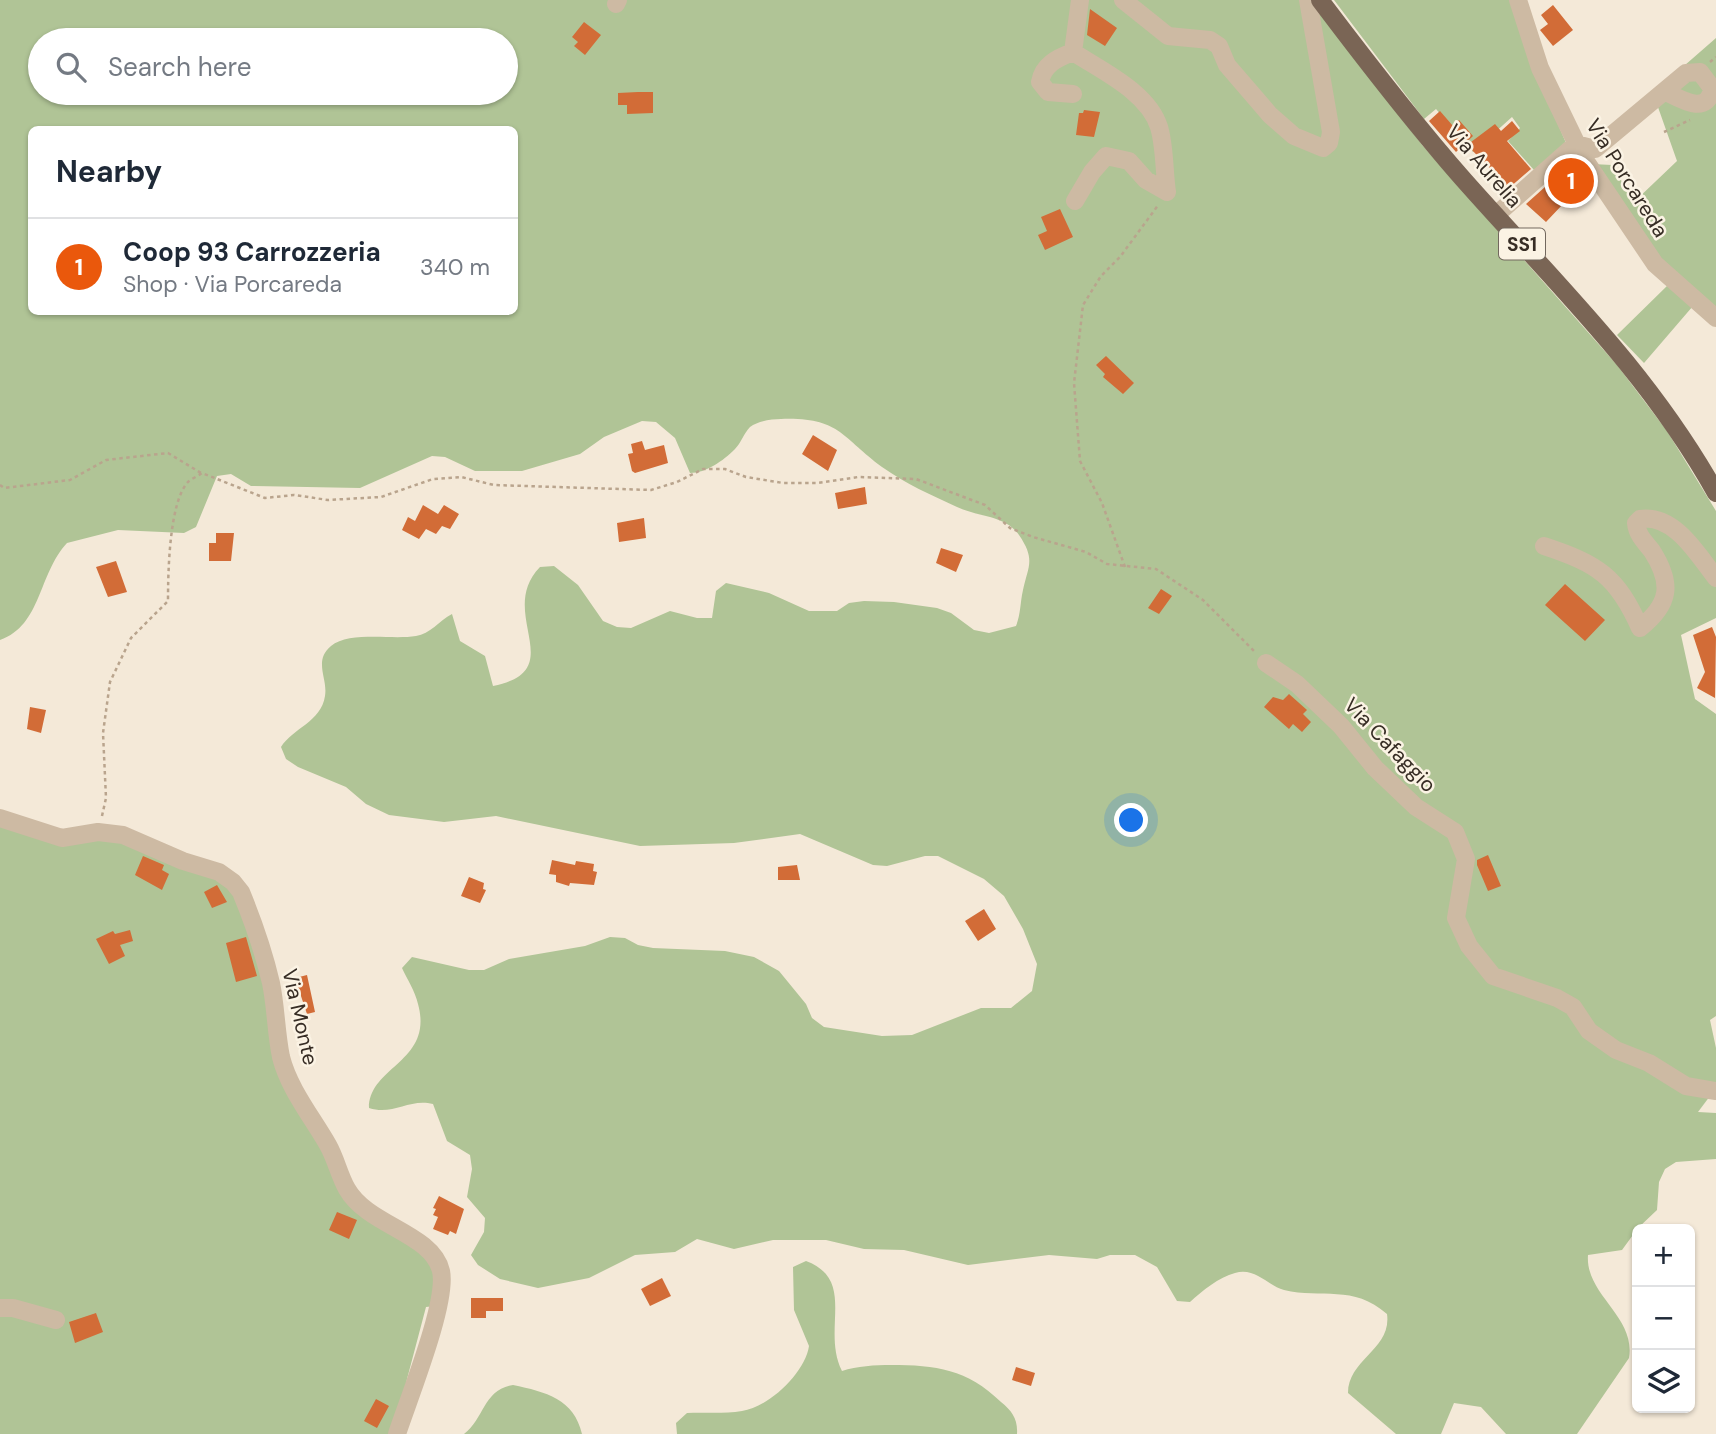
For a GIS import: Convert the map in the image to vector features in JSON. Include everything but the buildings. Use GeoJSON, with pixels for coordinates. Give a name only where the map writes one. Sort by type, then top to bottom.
{"type":"FeatureCollection","features":[{"type":"Feature","properties":{"kind":"main road","name":"Via Aurelia"},"geometry":{"type":"LineString","coordinates":[[1320,0],[1381,80],[1496,215],[1620,351],[1655,396],[1716,492]]}},
{"type":"Feature","properties":{"kind":"street"},"geometry":{"type":"LineString","coordinates":[[1073,52],[1080,0]]}},
{"type":"Feature","properties":{"kind":"street"},"geometry":{"type":"LineString","coordinates":[[1123,0],[1168,36],[1210,40],[1219,46],[1227,65],[1270,115],[1294,136],[1323,148],[1329,143],[1331,132],[1308,0]]}},
{"type":"Feature","properties":{"kind":"street","name":"Via Porcareda"},"geometry":{"type":"LineString","coordinates":[[1518,0],[1540,68],[1576,144],[1655,264],[1716,318]]}},
{"type":"Feature","properties":{"kind":"street"},"geometry":{"type":"LineString","coordinates":[[1073,52],[1059,57],[1042,71],[1040,82],[1048,92],[1073,94]]}},
{"type":"Feature","properties":{"kind":"street"},"geometry":{"type":"LineString","coordinates":[[1073,52],[1124,85],[1150,107],[1159,127],[1167,192]]}},
{"type":"Feature","properties":{"kind":"street"},"geometry":{"type":"LineString","coordinates":[[1496,215],[1576,144],[1595,149],[1666,92]]}},
{"type":"Feature","properties":{"kind":"street"},"geometry":{"type":"LineString","coordinates":[[1074,201],[1092,172],[1106,156],[1129,161],[1146,180],[1167,192]]}},
{"type":"Feature","properties":{"kind":"street"},"geometry":{"type":"LineString","coordinates":[[1544,546],[1602,571],[1626,597],[1640,628],[1655,616],[1665,600],[1665,580],[1654,555],[1636,531],[1636,523],[1640,519],[1664,523],[1681,533],[1716,578]]}},
{"type":"Feature","properties":{"kind":"street","name":"Via Cafaggio"},"geometry":{"type":"LineString","coordinates":[[1266,663],[1297,684],[1341,726],[1375,768],[1416,807],[1455,832],[1466,859],[1456,918],[1469,946],[1493,976],[1557,998],[1573,1007],[1589,1031],[1616,1050],[1649,1063],[1686,1086],[1716,1091]]}},
{"type":"Feature","properties":{"kind":"street","name":"Via Monte"},"geometry":{"type":"LineString","coordinates":[[0,818],[62,838],[98,832],[123,835],[183,861],[219,872],[233,882],[247,906],[271,984],[282,1059],[303,1107],[329,1147],[345,1186],[362,1208],[378,1221],[415,1239],[436,1259],[442,1279],[419,1376],[397,1434]]}},
{"type":"Feature","properties":{"kind":"street"},"geometry":{"type":"LineString","coordinates":[[0,1308],[13,1308],[56,1320]]}},
{"type":"Feature","properties":{"kind":"path"},"geometry":{"type":"LineString","coordinates":[[1125,568],[1102,503],[1080,461],[1074,383],[1083,304],[1101,276],[1120,257],[1167,192]]}},
{"type":"Feature","properties":{"kind":"path"},"geometry":{"type":"LineString","coordinates":[[0,485],[4,488],[70,480],[106,460],[168,453],[202,473],[265,498],[294,495],[328,500],[381,497],[433,479],[461,477],[494,485],[652,490],[677,482],[703,469],[725,469],[746,477],[783,483],[818,483],[858,477],[916,479],[985,505],[1010,528],[1125,568],[1156,569],[1203,600],[1266,663]]}},
{"type":"Feature","properties":{"kind":"path"},"geometry":{"type":"LineString","coordinates":[[98,832],[106,799],[103,733],[110,682],[131,638],[167,601],[168,556],[179,502],[187,483],[202,473]]}},
{"type":"Feature","properties":{"kind":"green space"},"geometry":{"type":"Polygon","coordinates":[[[0,0],[1309,0],[1423,146],[1617,365],[1667,431],[1716,511],[1716,618],[1681,635],[1695,699],[1716,714],[1716,1016],[1710,1020],[1716,1048],[1716,1088],[1698,1112],[1716,1113],[1716,1159],[1676,1162],[1665,1169],[1659,1182],[1657,1210],[1642,1224],[1632,1224],[1632,1236],[1622,1250],[1588,1255],[1594,1282],[1625,1330],[1629,1343],[1629,1358],[1577,1434],[1506,1434],[1481,1407],[1454,1403],[1441,1434],[1396,1434],[1348,1393],[1355,1371],[1377,1345],[1387,1326],[1387,1314],[1374,1305],[1362,1299],[1337,1294],[1284,1290],[1249,1272],[1229,1275],[1217,1281],[1190,1302],[1177,1301],[1157,1267],[1135,1255],[1110,1255],[1097,1259],[1049,1255],[968,1265],[904,1250],[864,1249],[826,1240],[773,1240],[734,1249],[697,1239],[675,1252],[635,1255],[589,1278],[538,1288],[500,1279],[478,1265],[471,1255],[484,1232],[485,1218],[467,1197],[472,1169],[470,1155],[447,1141],[433,1104],[416,1103],[386,1110],[369,1108],[372,1094],[379,1082],[410,1051],[417,1039],[420,1023],[418,1004],[402,968],[412,957],[469,970],[484,970],[509,959],[585,946],[610,937],[625,938],[638,945],[653,948],[725,951],[754,957],[779,971],[806,1004],[812,1018],[824,1027],[882,1036],[912,1035],[981,1008],[1011,1008],[1032,991],[1037,964],[1023,929],[1004,896],[984,879],[938,856],[925,856],[887,866],[873,865],[800,834],[734,843],[640,846],[496,816],[444,822],[389,815],[366,804],[346,787],[298,767],[286,759],[281,747],[312,719],[322,705],[325,689],[322,664],[326,652],[339,641],[349,639],[421,635],[452,614],[460,641],[485,656],[493,686],[516,678],[527,667],[531,653],[525,603],[528,585],[540,567],[554,566],[578,585],[603,621],[617,627],[631,628],[670,611],[697,618],[712,618],[716,591],[726,583],[769,593],[809,611],[837,611],[849,603],[864,601],[937,608],[951,613],[974,630],[989,633],[1016,626],[1018,621],[1029,563],[1028,551],[1019,535],[999,520],[957,507],[909,484],[882,467],[838,431],[816,421],[777,419],[757,423],[750,427],[737,447],[720,462],[708,469],[690,473],[675,438],[656,422],[642,421],[604,437],[580,454],[522,471],[475,471],[445,457],[432,456],[360,488],[251,486],[231,474],[217,476],[196,527],[184,533],[118,530],[67,543],[50,569],[24,623],[14,633],[0,640],[0,0]]]}},
{"type":"Feature","properties":{"kind":"green space"},"geometry":{"type":"Polygon","coordinates":[[[1334,0],[1515,0],[1543,89],[1566,143],[1534,170],[1508,141],[1520,128],[1512,117],[1473,152],[1436,109],[1424,119],[1334,0]]]}},
{"type":"Feature","properties":{"kind":"green space"},"geometry":{"type":"Polygon","coordinates":[[[1716,38],[1716,309],[1657,262],[1592,164],[1612,165],[1634,202],[1677,161],[1653,93],[1716,38]]]}},
{"type":"Feature","properties":{"kind":"green space"},"geometry":{"type":"Polygon","coordinates":[[[1668,285],[1693,306],[1644,363],[1617,335],[1668,285]]]}},
{"type":"Feature","properties":{"kind":"green space"},"geometry":{"type":"Polygon","coordinates":[[[0,819],[12,825],[98,833],[232,883],[266,984],[277,1060],[344,1186],[435,1259],[435,1306],[426,1307],[407,1379],[397,1434],[0,1434],[0,819]]]}},
{"type":"Feature","properties":{"kind":"green space"},"geometry":{"type":"Polygon","coordinates":[[[806,1261],[821,1270],[830,1280],[834,1293],[837,1355],[842,1371],[866,1366],[907,1365],[950,1371],[976,1382],[1008,1409],[1014,1416],[1017,1434],[677,1434],[676,1423],[687,1413],[742,1411],[752,1408],[774,1396],[801,1367],[809,1346],[794,1310],[793,1267],[806,1261]]]}},
{"type":"Feature","properties":{"kind":"green space"},"geometry":{"type":"Polygon","coordinates":[[[513,1385],[557,1399],[572,1413],[582,1434],[464,1434],[471,1428],[490,1398],[503,1388],[513,1385]]]}},
{"type":"Feature","properties":{"kind":"place","name":"Coop 93 Carrozzeria"},"geometry":{"type":"Point","coordinates":[1571,181]}}]}
